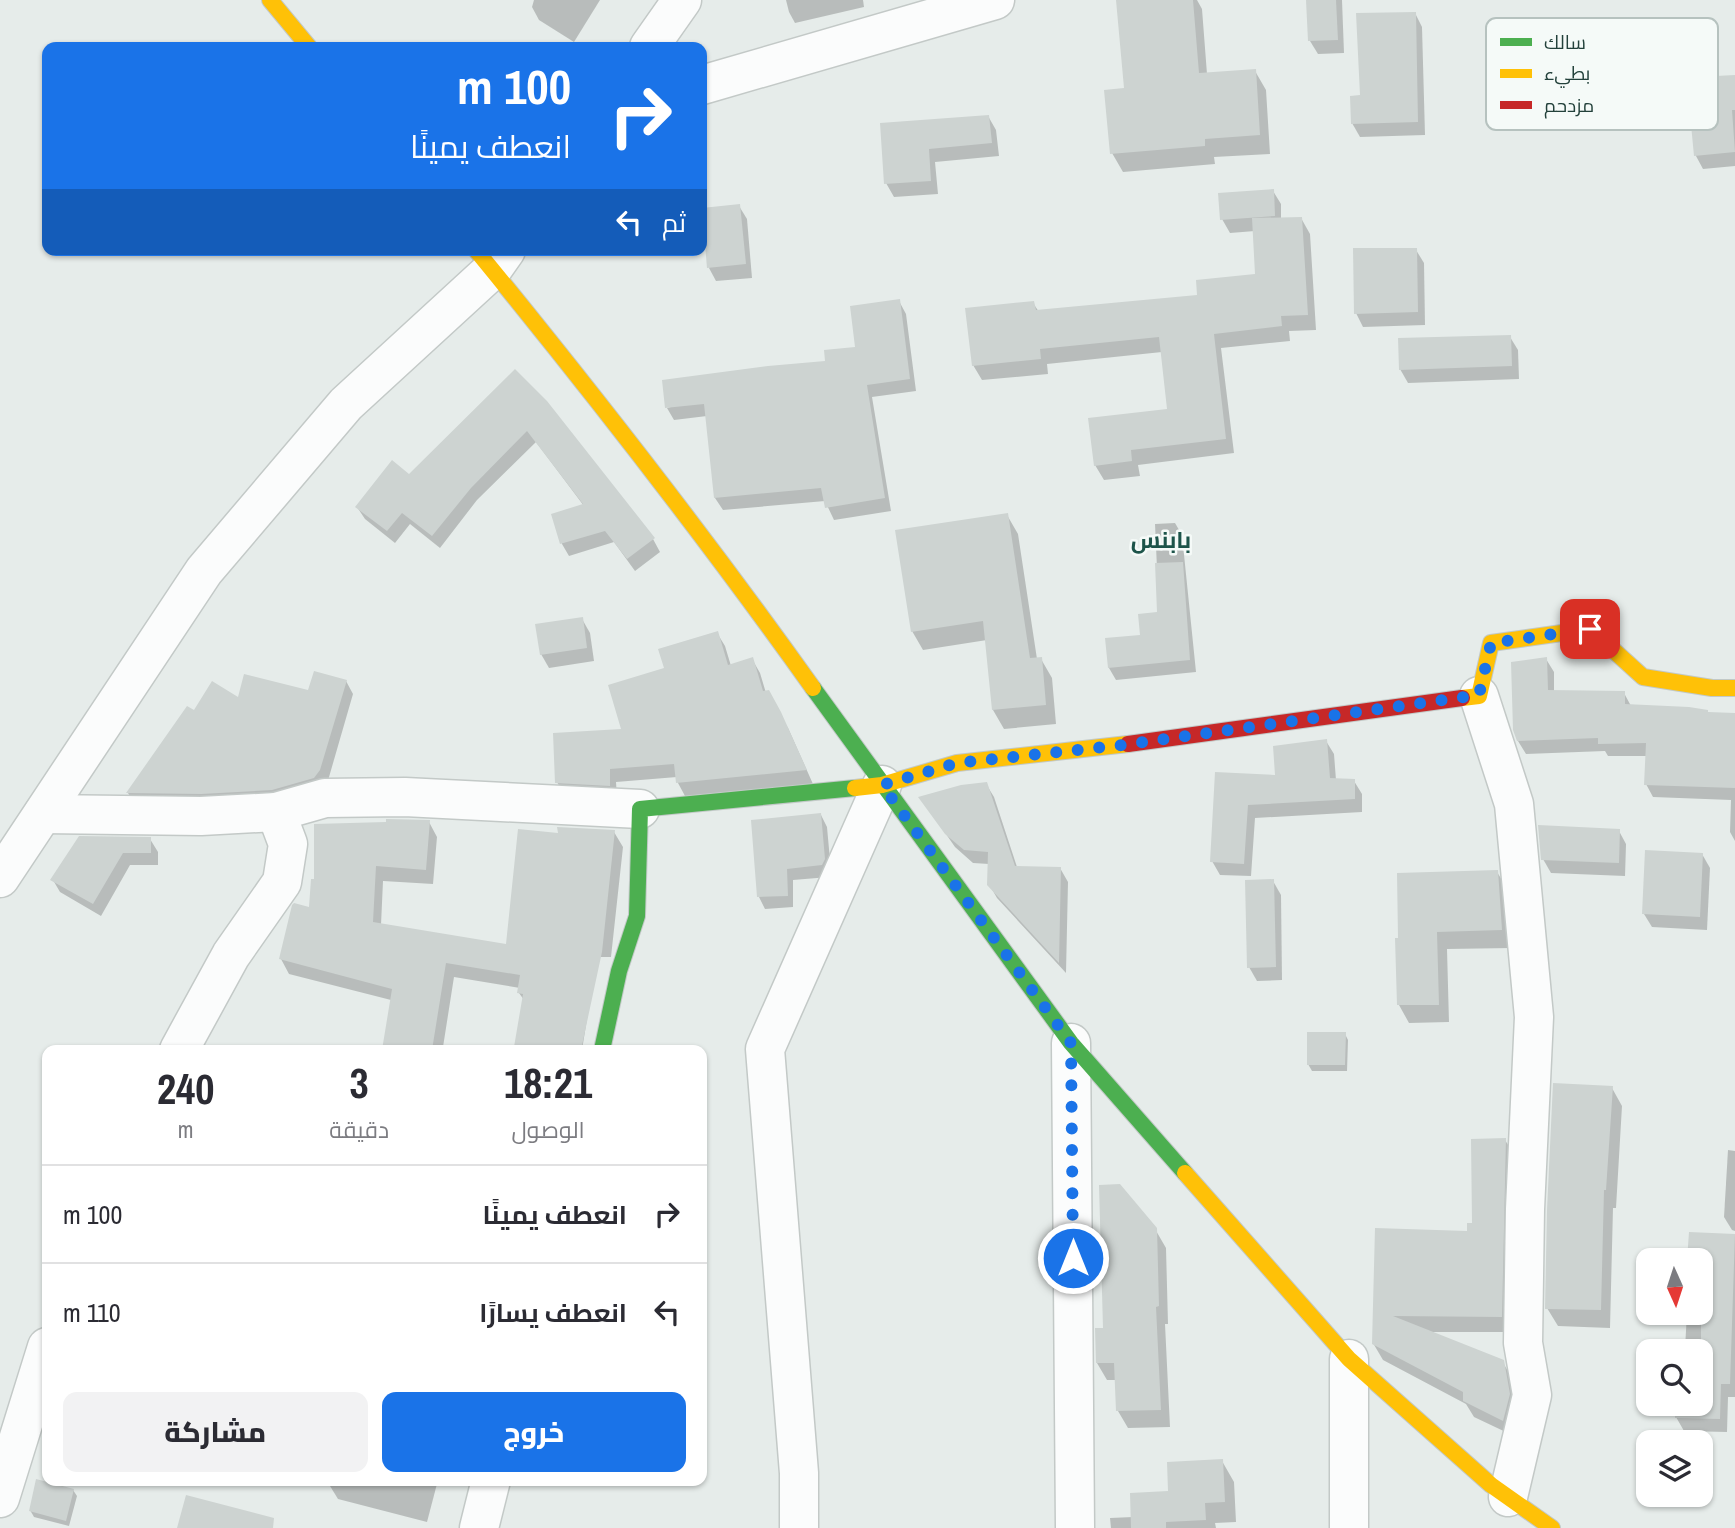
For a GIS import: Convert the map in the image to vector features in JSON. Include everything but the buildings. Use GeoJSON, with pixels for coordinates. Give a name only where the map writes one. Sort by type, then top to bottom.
{"type":"FeatureCollection","features":[{"type":"Feature","properties":{"kind":"street"},"geometry":{"type":"LineString","coordinates":[[270,0],[305,42]]}},
{"type":"Feature","properties":{"kind":"street"},"geometry":{"type":"LineString","coordinates":[[653,42],[682,0]]}},
{"type":"Feature","properties":{"kind":"street"},"geometry":{"type":"LineString","coordinates":[[707,84],[995,0]]}},
{"type":"Feature","properties":{"kind":"street"},"geometry":{"type":"LineString","coordinates":[[0,877],[204,571],[346,404],[491,257],[725,565],[1071,1043],[1349,1359],[1491,1485],[1552,1528]]}},
{"type":"Feature","properties":{"kind":"street"},"geometry":{"type":"LineString","coordinates":[[1508,1497],[1532,1395],[1522,1343],[1534,1017],[1514,804],[1479,695],[1491,643],[1590,629],[1643,677],[1712,688],[1735,688]]}},
{"type":"Feature","properties":{"kind":"street"},"geometry":{"type":"LineString","coordinates":[[43,814],[201,816],[276,812],[325,798],[405,797],[640,809],[882,785],[957,763],[1123,745],[1479,695]]}},
{"type":"Feature","properties":{"kind":"street"},"geometry":{"type":"LineString","coordinates":[[799,1528],[799,1473],[765,1049],[882,785]]}},
{"type":"Feature","properties":{"kind":"street"},"geometry":{"type":"LineString","coordinates":[[603,1045],[619,971],[637,916],[640,809]]}},
{"type":"Feature","properties":{"kind":"street"},"geometry":{"type":"LineString","coordinates":[[182,1045],[231,956],[282,882],[288,844],[276,812]]}},
{"type":"Feature","properties":{"kind":"street"},"geometry":{"type":"LineString","coordinates":[[1071,1043],[1075,1528]]}},
{"type":"Feature","properties":{"kind":"street"},"geometry":{"type":"LineString","coordinates":[[1349,1359],[1349,1528]]}},
{"type":"Feature","properties":{"kind":"street"},"geometry":{"type":"LineString","coordinates":[[0,1498],[42,1363]]}},
{"type":"Feature","properties":{"kind":"street"},"geometry":{"type":"LineString","coordinates":[[479,1528],[490,1486]]}},
{"type":"Feature","properties":{"kind":"traffic: fast"},"geometry":{"type":"LineString","coordinates":[[813,688],[1071,1043],[1185,1173]]}},
{"type":"Feature","properties":{"kind":"traffic: fast"},"geometry":{"type":"LineString","coordinates":[[603,1045],[619,971],[637,916],[640,809],[855,788]]}},
{"type":"Feature","properties":{"kind":"traffic: slow"},"geometry":{"type":"LineString","coordinates":[[270,0],[305,42]]}},
{"type":"Feature","properties":{"kind":"traffic: slow"},"geometry":{"type":"LineString","coordinates":[[481,256],[648,466],[813,688]]}},
{"type":"Feature","properties":{"kind":"traffic: slow"},"geometry":{"type":"LineString","coordinates":[[1462,698],[1479,696],[1491,643],[1590,629],[1643,677],[1712,688],[1735,688]]}},
{"type":"Feature","properties":{"kind":"traffic: slow"},"geometry":{"type":"LineString","coordinates":[[855,788],[882,785],[957,763],[1128,744]]}},
{"type":"Feature","properties":{"kind":"traffic: slow"},"geometry":{"type":"LineString","coordinates":[[1185,1173],[1349,1359],[1491,1485],[1552,1528]]}},
{"type":"Feature","properties":{"kind":"traffic: jam"},"geometry":{"type":"LineString","coordinates":[[1128,744],[1462,698]]}},
{"type":"Feature","properties":{"kind":"district","name":"بابنس"},"geometry":{"type":"Point","coordinates":[1161,540]}},
{"type":"Feature","properties":{"kind":"route"},"geometry":{"type":"LineString","coordinates":[[1073,1258],[1071,1043],[882,785],[957,763],[1123,745],[1479,695],[1491,643],[1590,629]]}}]}
